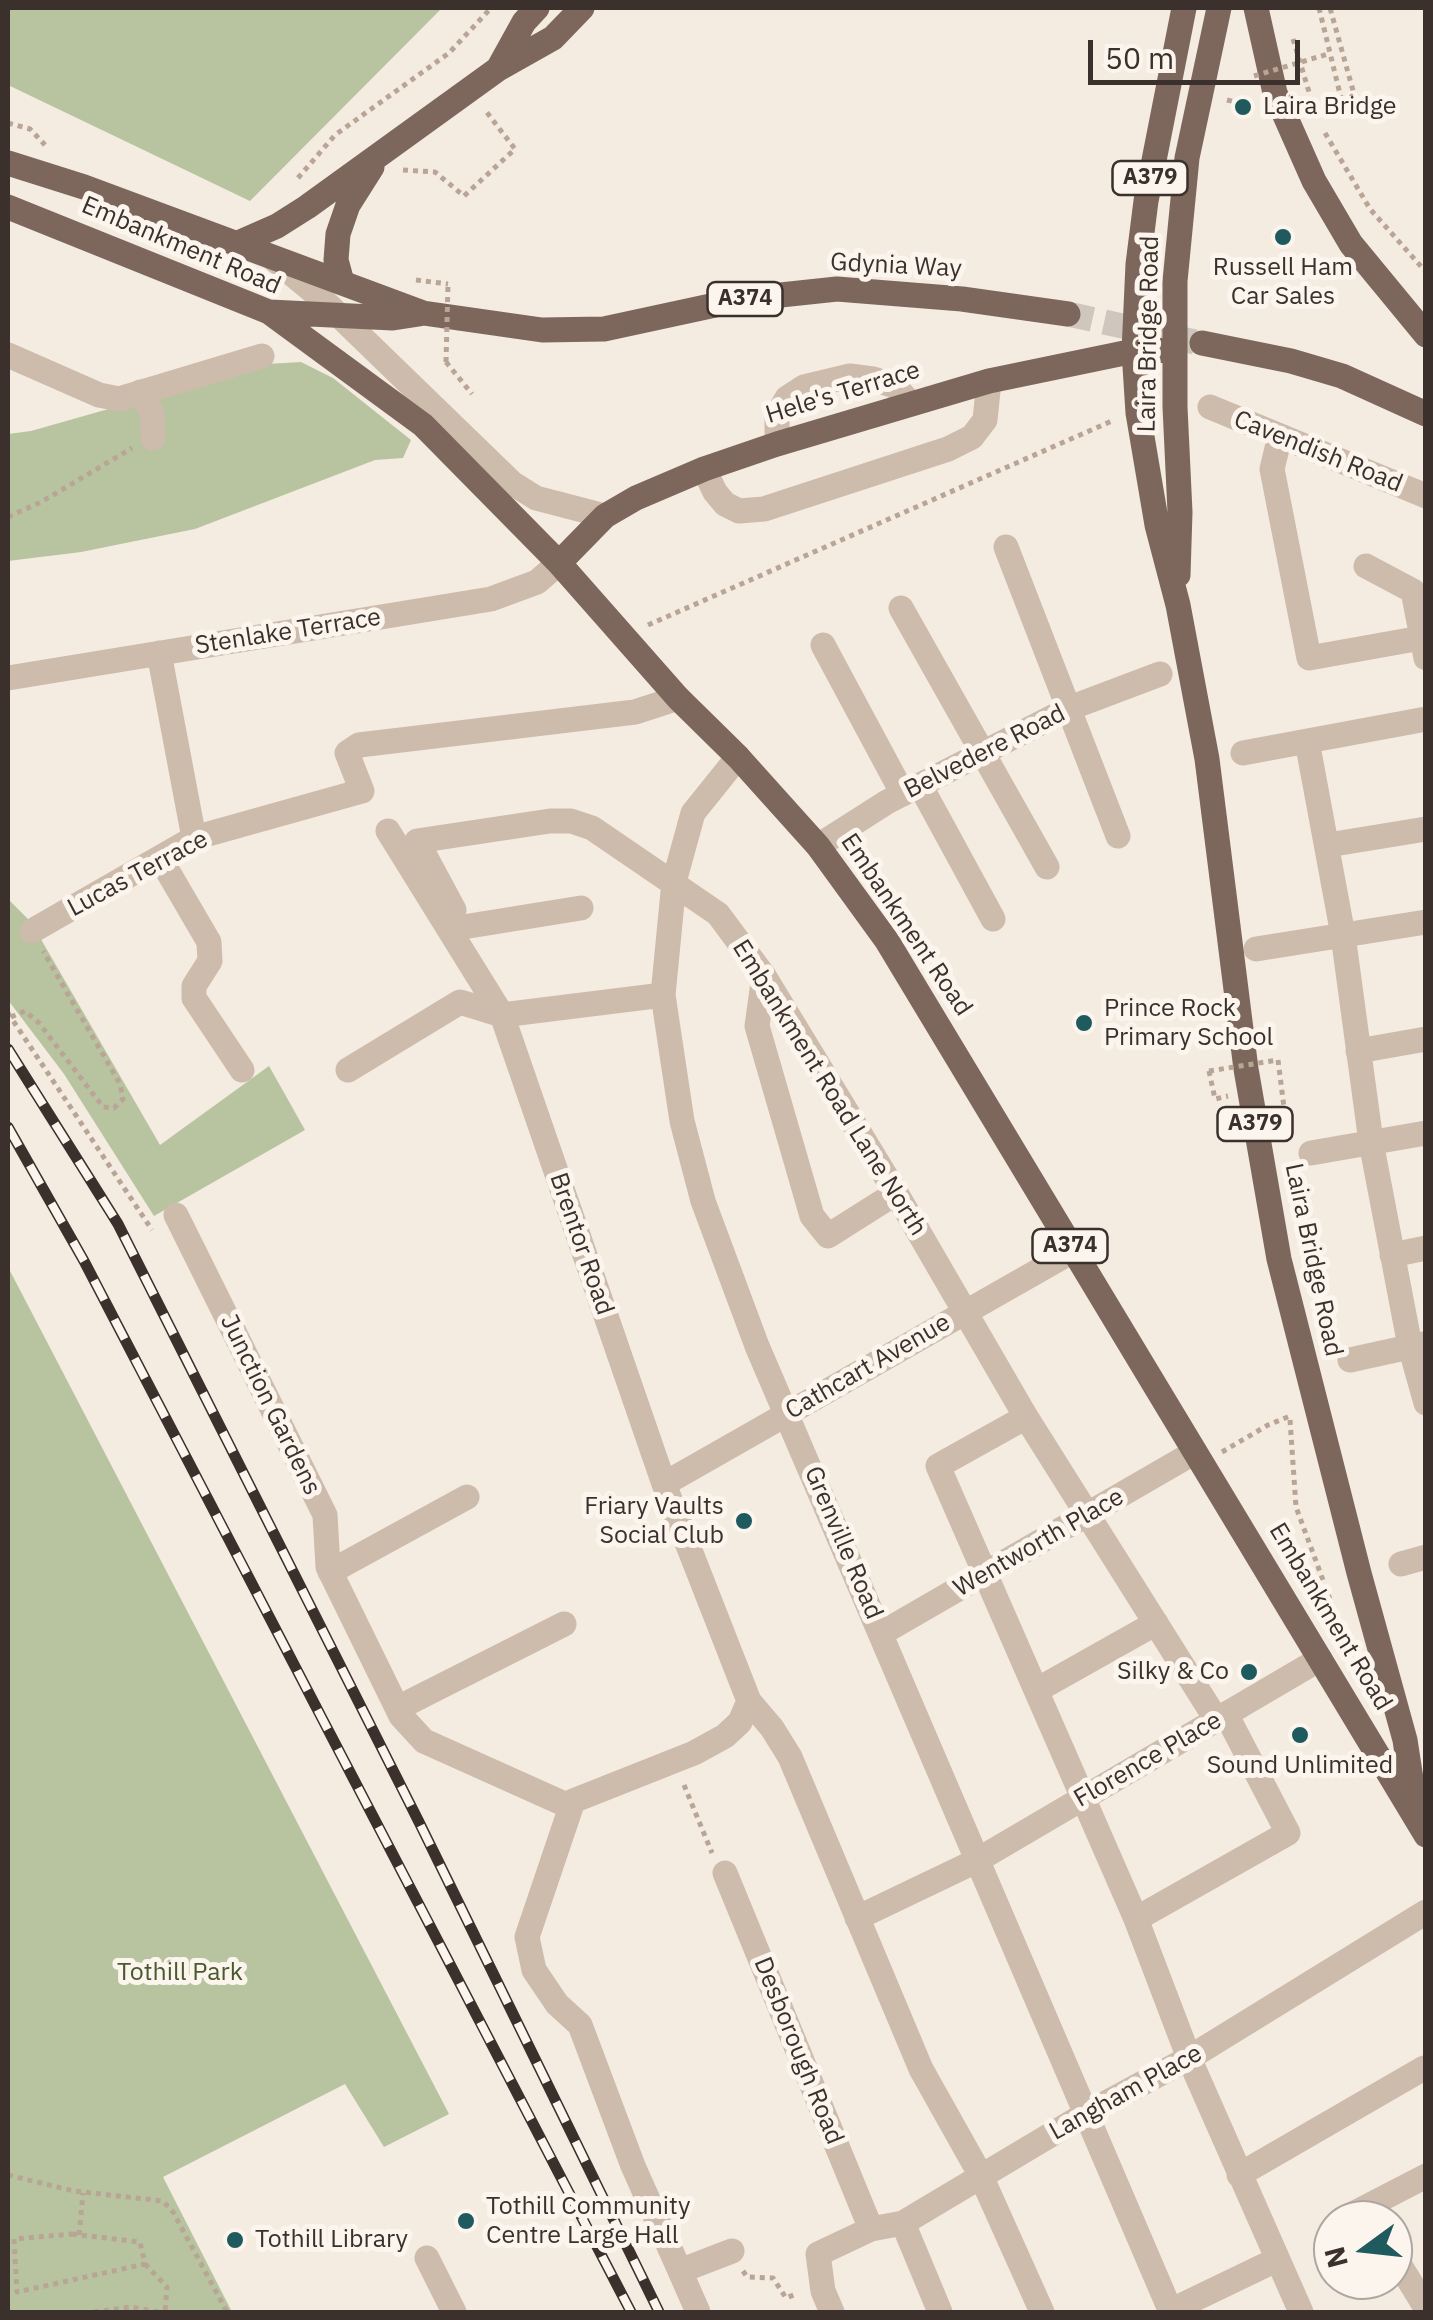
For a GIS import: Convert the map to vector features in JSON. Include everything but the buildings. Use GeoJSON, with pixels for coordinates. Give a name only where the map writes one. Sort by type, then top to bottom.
{"type":"FeatureCollection","features":[{"type":"Feature","properties":{"kind":"main road"},"geometry":{"type":"LineString","coordinates":[[498,69],[524,22],[537,8]]}},
{"type":"Feature","properties":{"kind":"main road"},"geometry":{"type":"LineString","coordinates":[[342,282],[336,260],[338,234],[348,206],[390,162],[498,69],[553,38],[582,8]]}},
{"type":"Feature","properties":{"kind":"main road","name":"Laira Bridge Road"},"geometry":{"type":"LineString","coordinates":[[1184,8],[1146,201],[1138,264],[1134,352],[1138,413],[1157,525],[1178,606],[1219,842],[1260,1162],[1306,1370],[1405,1740]]}},
{"type":"Feature","properties":{"kind":"main road","name":"Laira Bridge Road"},"geometry":{"type":"LineString","coordinates":[[1178,606],[1175,281],[1187,158],[1219,8]]}},
{"type":"Feature","properties":{"kind":"main road"},"geometry":{"type":"LineString","coordinates":[[1256,8],[1274,93],[1290,134],[1351,244],[1426,336]]}},
{"type":"Feature","properties":{"kind":"main road"},"geometry":{"type":"LineString","coordinates":[[236,244],[277,226],[390,162]]}},
{"type":"Feature","properties":{"kind":"main road","name":"Embankment Road"},"geometry":{"type":"LineString","coordinates":[[8,163],[236,244]]}},
{"type":"Feature","properties":{"kind":"main road","name":"Embankment Road"},"geometry":{"type":"LineString","coordinates":[[8,207],[269,312],[423,425],[559,564],[818,846],[887,941],[1421,1827]]}},
{"type":"Feature","properties":{"kind":"main road","name":"Gdynia Way"},"geometry":{"type":"LineString","coordinates":[[236,244],[423,314],[542,330],[604,328],[743,299],[837,289],[962,299],[1068,314]]}},
{"type":"Feature","properties":{"kind":"main road"},"geometry":{"type":"LineString","coordinates":[[1380,282],[1426,316]]}},
{"type":"Feature","properties":{"kind":"main road","name":"Gdynia Way"},"geometry":{"type":"LineString","coordinates":[[269,312],[393,318],[423,314]]}},
{"type":"Feature","properties":{"kind":"main road"},"geometry":{"type":"LineString","coordinates":[[1202,343],[1342,376],[1426,414]]}},
{"type":"Feature","properties":{"kind":"main road","name":"Hele's Terrace"},"geometry":{"type":"LineString","coordinates":[[559,564],[606,516],[636,498],[704,469],[988,382],[1134,352],[1174,350]]}},
{"type":"Feature","properties":{"kind":"main road"},"geometry":{"type":"LineString","coordinates":[[1405,1740],[1426,1774]]}},
{"type":"Feature","properties":{"kind":"main road","name":"A374"},"geometry":{"type":"LineString","coordinates":[[1405,1740],[1421,1827]]}},
{"type":"Feature","properties":{"kind":"street","name":"Embankment Road"},"geometry":{"type":"LineString","coordinates":[[274,259],[320,297],[512,483],[536,498],[606,516]]}},
{"type":"Feature","properties":{"kind":"street"},"geometry":{"type":"LineString","coordinates":[[8,355],[99,395],[119,399],[262,356]]}},
{"type":"Feature","properties":{"kind":"street"},"geometry":{"type":"LineString","coordinates":[[776,444],[777,415],[786,398],[804,387],[850,376],[873,378],[895,386],[910,404]]}},
{"type":"Feature","properties":{"kind":"street"},"geometry":{"type":"LineString","coordinates":[[704,469],[714,492],[725,504],[738,511],[764,510],[948,449],[972,437],[985,420],[988,382]]}},
{"type":"Feature","properties":{"kind":"street"},"geometry":{"type":"LineString","coordinates":[[140,392],[152,413],[153,438]]}},
{"type":"Feature","properties":{"kind":"street","name":"Cavendish Road"},"geometry":{"type":"LineString","coordinates":[[1210,407],[1426,496]]}},
{"type":"Feature","properties":{"kind":"street"},"geometry":{"type":"LineString","coordinates":[[1280,436],[1272,469],[1310,658],[1423,648],[1414,592],[1366,566]]}},
{"type":"Feature","properties":{"kind":"street"},"geometry":{"type":"LineString","coordinates":[[1006,547],[1118,836]]}},
{"type":"Feature","properties":{"kind":"street","name":"Stenlake Terrace"},"geometry":{"type":"LineString","coordinates":[[8,678],[491,599],[537,582],[559,564]]}},
{"type":"Feature","properties":{"kind":"street"},"geometry":{"type":"LineString","coordinates":[[901,608],[1046,866]]}},
{"type":"Feature","properties":{"kind":"street"},"geometry":{"type":"LineString","coordinates":[[822,645],[993,919]]}},
{"type":"Feature","properties":{"kind":"street"},"geometry":{"type":"LineString","coordinates":[[159,652],[194,838]]}},
{"type":"Feature","properties":{"kind":"street","name":"Belvedere Road"},"geometry":{"type":"LineString","coordinates":[[818,846],[911,790],[1070,708],[1160,674]]}},
{"type":"Feature","properties":{"kind":"street","name":"Lucas Terrace"},"geometry":{"type":"LineString","coordinates":[[32,932],[194,838],[362,790],[347,753],[359,745],[635,712],[678,698]]}},
{"type":"Feature","properties":{"kind":"street"},"geometry":{"type":"LineString","coordinates":[[1244,753],[1426,719]]}},
{"type":"Feature","properties":{"kind":"street"},"geometry":{"type":"LineString","coordinates":[[1308,741],[1343,935],[1370,1142],[1392,1254],[1418,1345],[1426,1402]]}},
{"type":"Feature","properties":{"kind":"street","name":"Grenville Road"},"geometry":{"type":"LineString","coordinates":[[738,756],[694,813],[674,882],[663,995],[682,1121],[704,1201],[729,1276],[1170,2312]]}},
{"type":"Feature","properties":{"kind":"street","name":"Embankment Road Lane North"},"geometry":{"type":"LineString","coordinates":[[463,927],[417,841],[571,821],[592,828],[718,914],[764,976],[1026,1417],[1221,1717],[1288,1833],[1136,1919]]}},
{"type":"Feature","properties":{"kind":"street"},"geometry":{"type":"LineString","coordinates":[[1328,846],[1426,829]]}},
{"type":"Feature","properties":{"kind":"street","name":"Brentor Road"},"geometry":{"type":"LineString","coordinates":[[388,830],[509,1014],[664,1484],[749,1701]]}},
{"type":"Feature","properties":{"kind":"street"},"geometry":{"type":"LineString","coordinates":[[160,858],[210,942],[210,961],[194,986],[194,998],[242,1070]]}},
{"type":"Feature","properties":{"kind":"street"},"geometry":{"type":"LineString","coordinates":[[509,1014],[463,927],[580,908]]}},
{"type":"Feature","properties":{"kind":"street"},"geometry":{"type":"LineString","coordinates":[[1256,949],[1426,922]]}},
{"type":"Feature","properties":{"kind":"street"},"geometry":{"type":"LineString","coordinates":[[764,976],[757,1026],[812,1216],[828,1236],[896,1193]]}},
{"type":"Feature","properties":{"kind":"street"},"geometry":{"type":"LineString","coordinates":[[348,1070],[460,1002],[509,1014],[663,995]]}},
{"type":"Feature","properties":{"kind":"street"},"geometry":{"type":"LineString","coordinates":[[1358,1051],[1426,1039]]}},
{"type":"Feature","properties":{"kind":"street"},"geometry":{"type":"LineString","coordinates":[[1300,1154],[1426,1133]]}},
{"type":"Feature","properties":{"kind":"street","name":"Junction Gardens"},"geometry":{"type":"LineString","coordinates":[[176,1215],[324,1515],[330,1572],[398,1708],[424,1741],[571,1808]]}},
{"type":"Feature","properties":{"kind":"street"},"geometry":{"type":"LineString","coordinates":[[1392,1254],[1426,1248]]}},
{"type":"Feature","properties":{"kind":"street","name":"Cathcart Avenue"},"geometry":{"type":"LineString","coordinates":[[664,1484],[1072,1251]]}},
{"type":"Feature","properties":{"kind":"street"},"geometry":{"type":"LineString","coordinates":[[1350,1360],[1418,1345]]}},
{"type":"Feature","properties":{"kind":"street"},"geometry":{"type":"LineString","coordinates":[[1026,1417],[938,1466],[1136,1919],[1189,2058],[1300,2312]]}},
{"type":"Feature","properties":{"kind":"street","name":"Wentworth Place"},"geometry":{"type":"LineString","coordinates":[[882,1632],[1198,1458]]}},
{"type":"Feature","properties":{"kind":"street"},"geometry":{"type":"LineString","coordinates":[[330,1572],[467,1497]]}},
{"type":"Feature","properties":{"kind":"street"},"geometry":{"type":"LineString","coordinates":[[1037,1690],[1156,1622]]}},
{"type":"Feature","properties":{"kind":"street"},"geometry":{"type":"LineString","coordinates":[[398,1708],[564,1624]]}},
{"type":"Feature","properties":{"kind":"street","name":"Florence Place"},"geometry":{"type":"LineString","coordinates":[[858,1918],[976,1861],[1221,1717],[1316,1653]]}},
{"type":"Feature","properties":{"kind":"street"},"geometry":{"type":"LineString","coordinates":[[698,2312],[633,2166],[580,2025],[557,2004],[534,1970],[527,1938],[573,1802],[725,1736],[740,1722],[749,1701],[790,1757],[921,2069],[981,2176],[1042,2312]]}},
{"type":"Feature","properties":{"kind":"street","name":"Desborough Road"},"geometry":{"type":"LineString","coordinates":[[724,1872],[871,2229]]}},
{"type":"Feature","properties":{"kind":"street","name":"Langham Place"},"geometry":{"type":"LineString","coordinates":[[832,2312],[823,2291],[818,2254],[871,2229],[903,2223],[1084,2115],[1189,2058],[1426,1912]]}},
{"type":"Feature","properties":{"kind":"street"},"geometry":{"type":"LineString","coordinates":[[1239,2174],[1424,2068]]}},
{"type":"Feature","properties":{"kind":"street"},"geometry":{"type":"LineString","coordinates":[[1390,2200],[1426,2176]]}},
{"type":"Feature","properties":{"kind":"street"},"geometry":{"type":"LineString","coordinates":[[903,2223],[940,2312]]}},
{"type":"Feature","properties":{"kind":"street"},"geometry":{"type":"LineString","coordinates":[[680,2272],[732,2251]]}},
{"type":"Feature","properties":{"kind":"street"},"geometry":{"type":"LineString","coordinates":[[427,2258],[454,2312]]}},
{"type":"Feature","properties":{"kind":"street"},"geometry":{"type":"LineString","coordinates":[[1170,2312],[1276,2260]]}},
{"type":"Feature","properties":{"kind":"path"},"geometry":{"type":"LineString","coordinates":[[292,186],[335,135],[449,53],[491,8]]}},
{"type":"Feature","properties":{"kind":"path"},"geometry":{"type":"LineString","coordinates":[[1319,8],[1341,98],[1354,94],[1330,8]]}},
{"type":"Feature","properties":{"kind":"path"},"geometry":{"type":"LineString","coordinates":[[1292,37],[1318,123],[1370,209],[1426,272]]}},
{"type":"Feature","properties":{"kind":"path"},"geometry":{"type":"LineString","coordinates":[[1254,76],[1328,54]]}},
{"type":"Feature","properties":{"kind":"path"},"geometry":{"type":"LineString","coordinates":[[390,162],[434,172],[464,196],[515,149],[484,111],[494,101]]}},
{"type":"Feature","properties":{"kind":"path"},"geometry":{"type":"LineString","coordinates":[[415,280],[448,284],[446,362],[472,394]]}},
{"type":"Feature","properties":{"kind":"path"},"geometry":{"type":"LineString","coordinates":[[623,637],[1097,425],[1138,413]]}},
{"type":"Feature","properties":{"kind":"path"},"geometry":{"type":"LineString","coordinates":[[8,517],[153,438]]}},
{"type":"Feature","properties":{"kind":"path"},"geometry":{"type":"LineString","coordinates":[[32,932],[120,1084],[123,1099],[114,1108],[103,1107],[39,1022],[25,1011],[9,1015],[156,1237]]}},
{"type":"Feature","properties":{"kind":"path"},"geometry":{"type":"LineString","coordinates":[[1223,1097],[1215,1099],[1209,1071],[1278,1060],[1300,1154]]}},
{"type":"Feature","properties":{"kind":"path"},"geometry":{"type":"LineString","coordinates":[[1306,1370],[1290,1403],[1296,1507],[1334,1610],[1316,1653]]}},
{"type":"Feature","properties":{"kind":"path"},"geometry":{"type":"LineString","coordinates":[[1198,1458],[1290,1416]]}},
{"type":"Feature","properties":{"kind":"path"},"geometry":{"type":"LineString","coordinates":[[674,1761],[714,1858],[724,1872]]}},
{"type":"Feature","properties":{"kind":"path"},"geometry":{"type":"LineString","coordinates":[[8,2175],[83,2192],[163,2201],[173,2212],[227,2312]]}},
{"type":"Feature","properties":{"kind":"path"},"geometry":{"type":"LineString","coordinates":[[79,2235],[83,2192]]}},
{"type":"Feature","properties":{"kind":"path"},"geometry":{"type":"LineString","coordinates":[[17,2292],[14,2239],[79,2235],[140,2242],[145,2264],[167,2288],[162,2312],[131,2307],[99,2312]]}},
{"type":"Feature","properties":{"kind":"path"},"geometry":{"type":"LineString","coordinates":[[8,2297],[145,2264]]}},
{"type":"Feature","properties":{"kind":"green space"},"geometry":{"type":"Polygon","coordinates":[[[8,8],[442,8],[250,201],[8,85],[8,8]]]}},
{"type":"Feature","properties":{"kind":"green space"},"geometry":{"type":"Polygon","coordinates":[[[301,362],[333,378],[411,440],[403,458],[375,460],[195,529],[81,552],[8,561],[8,434],[31,431],[267,364],[301,362]]]}},
{"type":"Feature","properties":{"kind":"green space"},"geometry":{"type":"Polygon","coordinates":[[[8,899],[31,922],[160,1145],[269,1066],[305,1130],[154,1216],[64,1074],[8,1000],[8,899]]]}},
{"type":"Feature","properties":{"kind":"green space","name":"Tothill Park"},"geometry":{"type":"Polygon","coordinates":[[[8,1267],[449,2114],[384,2147],[345,2084],[163,2177],[232,2312],[8,2312],[8,1267]]]}},
{"type":"Feature","properties":{"kind":"tunnel"},"geometry":{"type":"LineString","coordinates":[[1068,314],[1195,342]]}},
{"type":"Feature","properties":{"kind":"railway"},"geometry":{"type":"LineString","coordinates":[[8,1049],[118,1224],[419,1822],[659,2312]]}},
{"type":"Feature","properties":{"kind":"railway"},"geometry":{"type":"LineString","coordinates":[[8,1127],[84,1261],[631,2312]]}},
{"type":"Feature","properties":{"kind":"place","name":"Laira Bridge"},"geometry":{"type":"Point","coordinates":[1243,107]}},
{"type":"Feature","properties":{"kind":"place","name":"Russell Ham Car Sales"},"geometry":{"type":"Point","coordinates":[1283,237]}},
{"type":"Feature","properties":{"kind":"place","name":"Prince Rock Primary School"},"geometry":{"type":"Point","coordinates":[1084,1023]}},
{"type":"Feature","properties":{"kind":"place","name":"Friary Vaults Social Club"},"geometry":{"type":"Point","coordinates":[744,1521]}},
{"type":"Feature","properties":{"kind":"place","name":"Silky & Co"},"geometry":{"type":"Point","coordinates":[1249,1672]}},
{"type":"Feature","properties":{"kind":"place","name":"Sound Unlimited"},"geometry":{"type":"Point","coordinates":[1300,1735]}},
{"type":"Feature","properties":{"kind":"place","name":"Tothill Community Centre Large Hall"},"geometry":{"type":"Point","coordinates":[466,2221]}},
{"type":"Feature","properties":{"kind":"place","name":"Tothill Library"},"geometry":{"type":"Point","coordinates":[235,2240]}}]}
